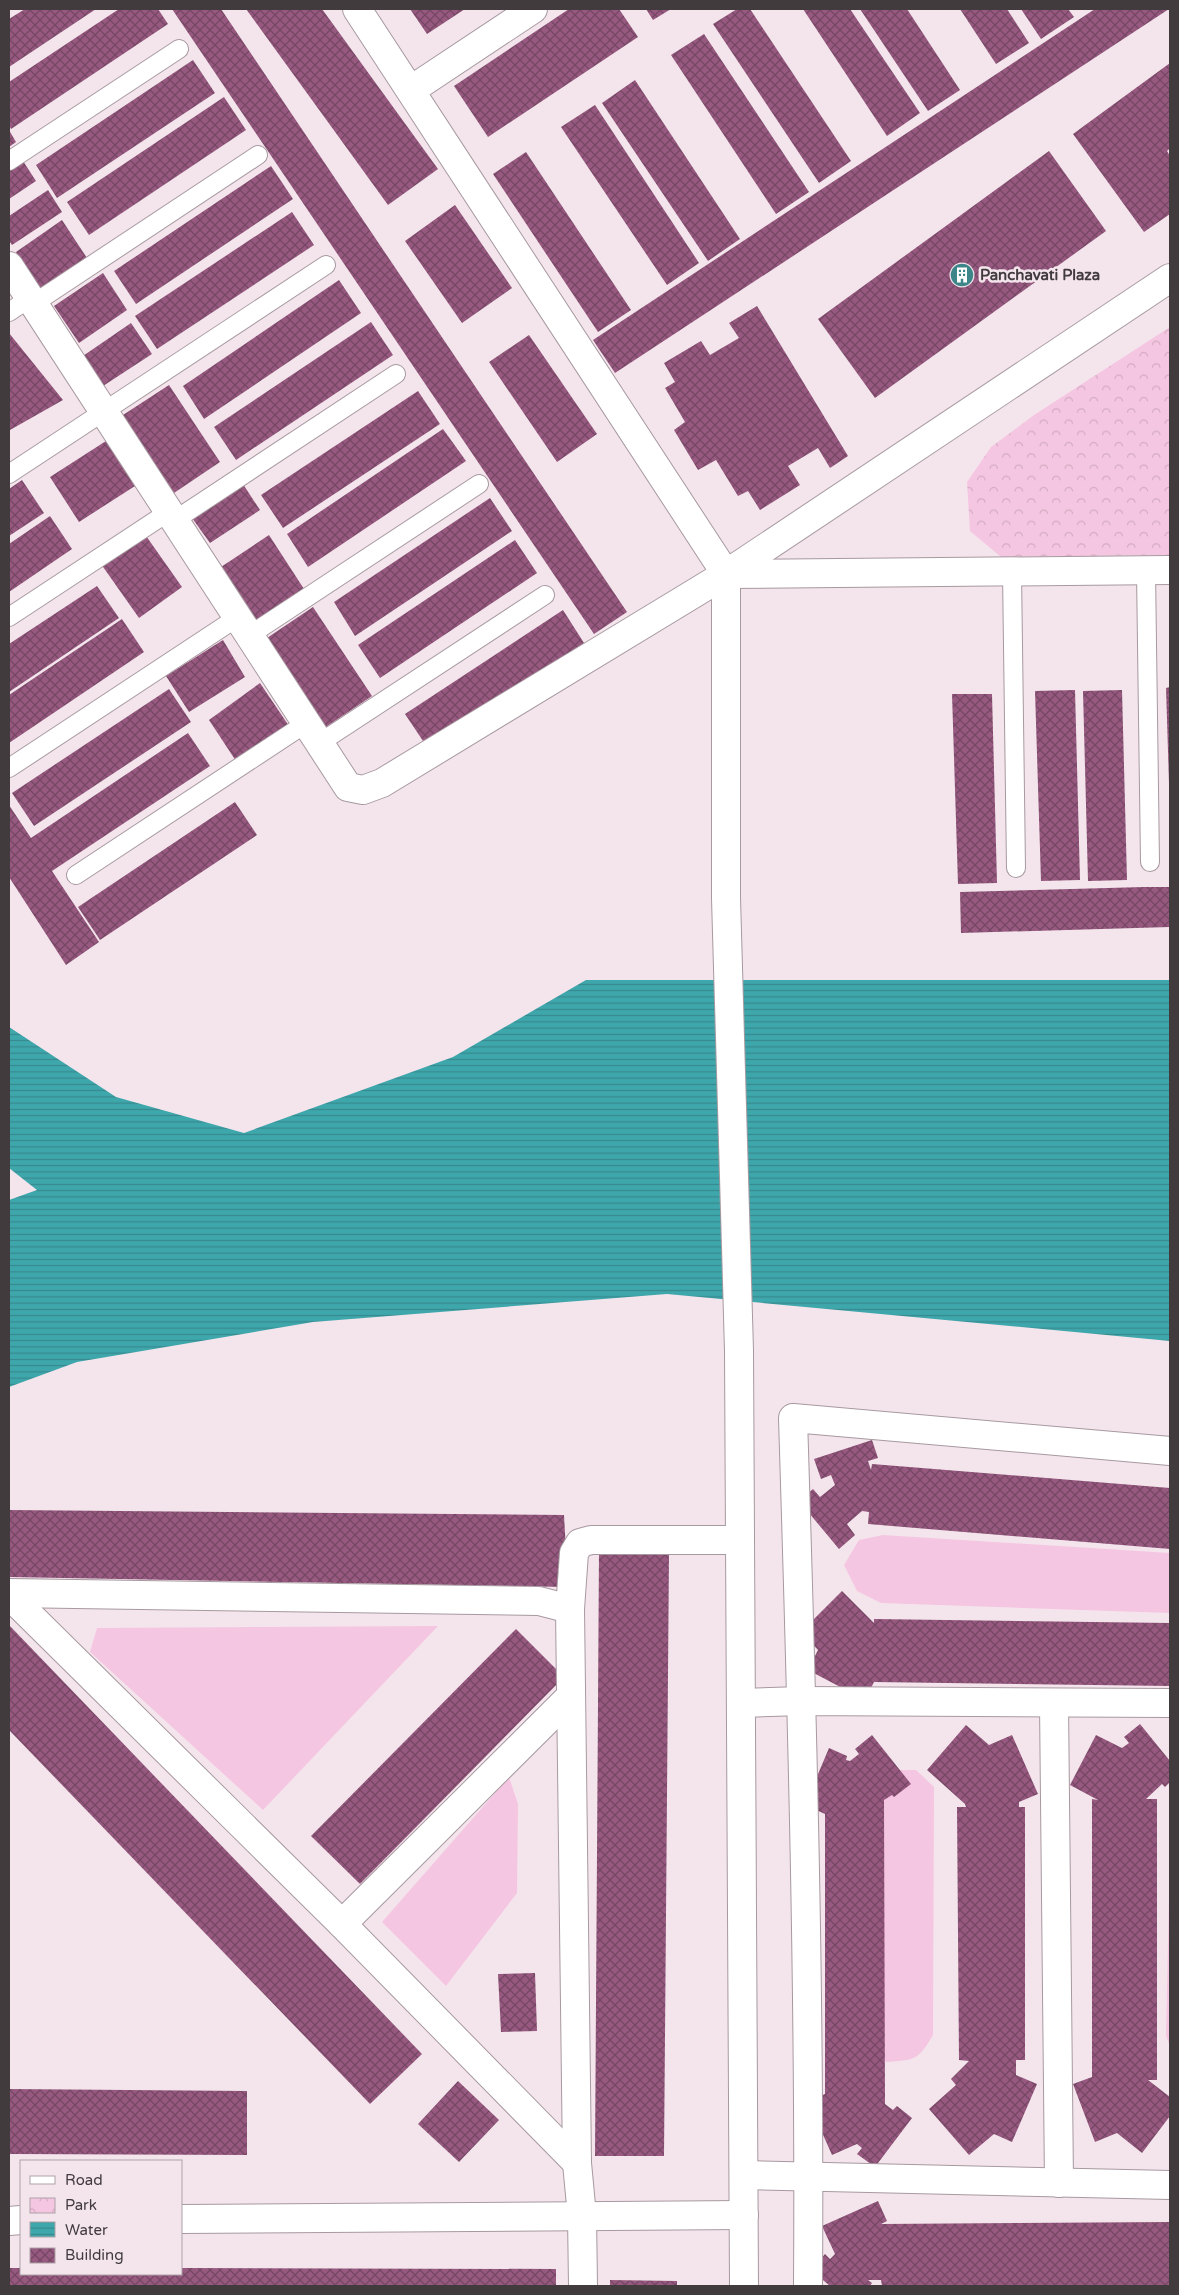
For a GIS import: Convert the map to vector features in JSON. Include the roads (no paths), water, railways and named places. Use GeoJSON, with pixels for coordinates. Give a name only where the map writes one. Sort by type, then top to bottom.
{"type":"FeatureCollection","features":[{"type":"Feature","properties":{"kind":"street"},"geometry":{"type":"LineString","coordinates":[[357,9],[726,574],[726,898],[739,1351],[744,2286]]}},
{"type":"Feature","properties":{"kind":"street"},"geometry":{"type":"LineString","coordinates":[[410,90],[533,9]]}},
{"type":"Feature","properties":{"kind":"street"},"geometry":{"type":"LineString","coordinates":[[9,266],[24,305],[104,411],[348,787],[363,790],[382,783],[726,574],[1170,278]]}},
{"type":"Feature","properties":{"kind":"street"},"geometry":{"type":"LineString","coordinates":[[726,574],[1158,570]]}},
{"type":"Feature","properties":{"kind":"street"},"geometry":{"type":"LineString","coordinates":[[808,2286],[802,1701],[793,1418],[1170,1452]]}},
{"type":"Feature","properties":{"kind":"street"},"geometry":{"type":"LineString","coordinates":[[583,2286],[582,2216],[577,2163],[570,1696],[570,1609],[574,1553],[580,1543],[591,1540],[740,1540]]}},
{"type":"Feature","properties":{"kind":"street"},"geometry":{"type":"LineString","coordinates":[[9,1594],[539,1601],[570,1609]]}},
{"type":"Feature","properties":{"kind":"street"},"geometry":{"type":"LineString","coordinates":[[9,1594],[342,1924],[577,2163]]}},
{"type":"Feature","properties":{"kind":"street"},"geometry":{"type":"LineString","coordinates":[[342,1924],[570,1696]]}},
{"type":"Feature","properties":{"kind":"street"},"geometry":{"type":"LineString","coordinates":[[741,1702],[1170,1703]]}},
{"type":"Feature","properties":{"kind":"street"},"geometry":{"type":"LineString","coordinates":[[1054,1703],[1059,2182]]}},
{"type":"Feature","properties":{"kind":"street"},"geometry":{"type":"LineString","coordinates":[[744,2175],[1170,2185]]}},
{"type":"Feature","properties":{"kind":"street"},"geometry":{"type":"LineString","coordinates":[[182,2219],[744,2214]]}},
{"type":"Feature","properties":{"kind":"lane"},"geometry":{"type":"LineString","coordinates":[[9,161],[178,49]]}},
{"type":"Feature","properties":{"kind":"lane"},"geometry":{"type":"LineString","coordinates":[[24,305],[258,155]]}},
{"type":"Feature","properties":{"kind":"lane"},"geometry":{"type":"LineString","coordinates":[[9,474],[326,265]]}},
{"type":"Feature","properties":{"kind":"lane"},"geometry":{"type":"LineString","coordinates":[[9,618],[396,374]]}},
{"type":"Feature","properties":{"kind":"lane"},"geometry":{"type":"LineString","coordinates":[[9,768],[479,484]]}},
{"type":"Feature","properties":{"kind":"lane"},"geometry":{"type":"LineString","coordinates":[[1150,862],[1158,570]]}},
{"type":"Feature","properties":{"kind":"lane"},"geometry":{"type":"LineString","coordinates":[[1012,572],[1016,868]]}},
{"type":"Feature","properties":{"kind":"lane"},"geometry":{"type":"LineString","coordinates":[[76,875],[545,595]]}},
{"type":"Feature","properties":{"kind":"water"},"geometry":{"type":"Polygon","coordinates":[[[586,980],[1170,980],[1170,1341],[667,1294],[313,1322],[77,1362],[9,1387],[9,1200],[37,1190],[9,1168],[9,1027],[116,1097],[244,1133],[453,1057],[586,980]]]}},
{"type":"Feature","properties":{"kind":"place","name":"Panchavati Plaza"},"geometry":{"type":"Point","coordinates":[962,275]}}]}
